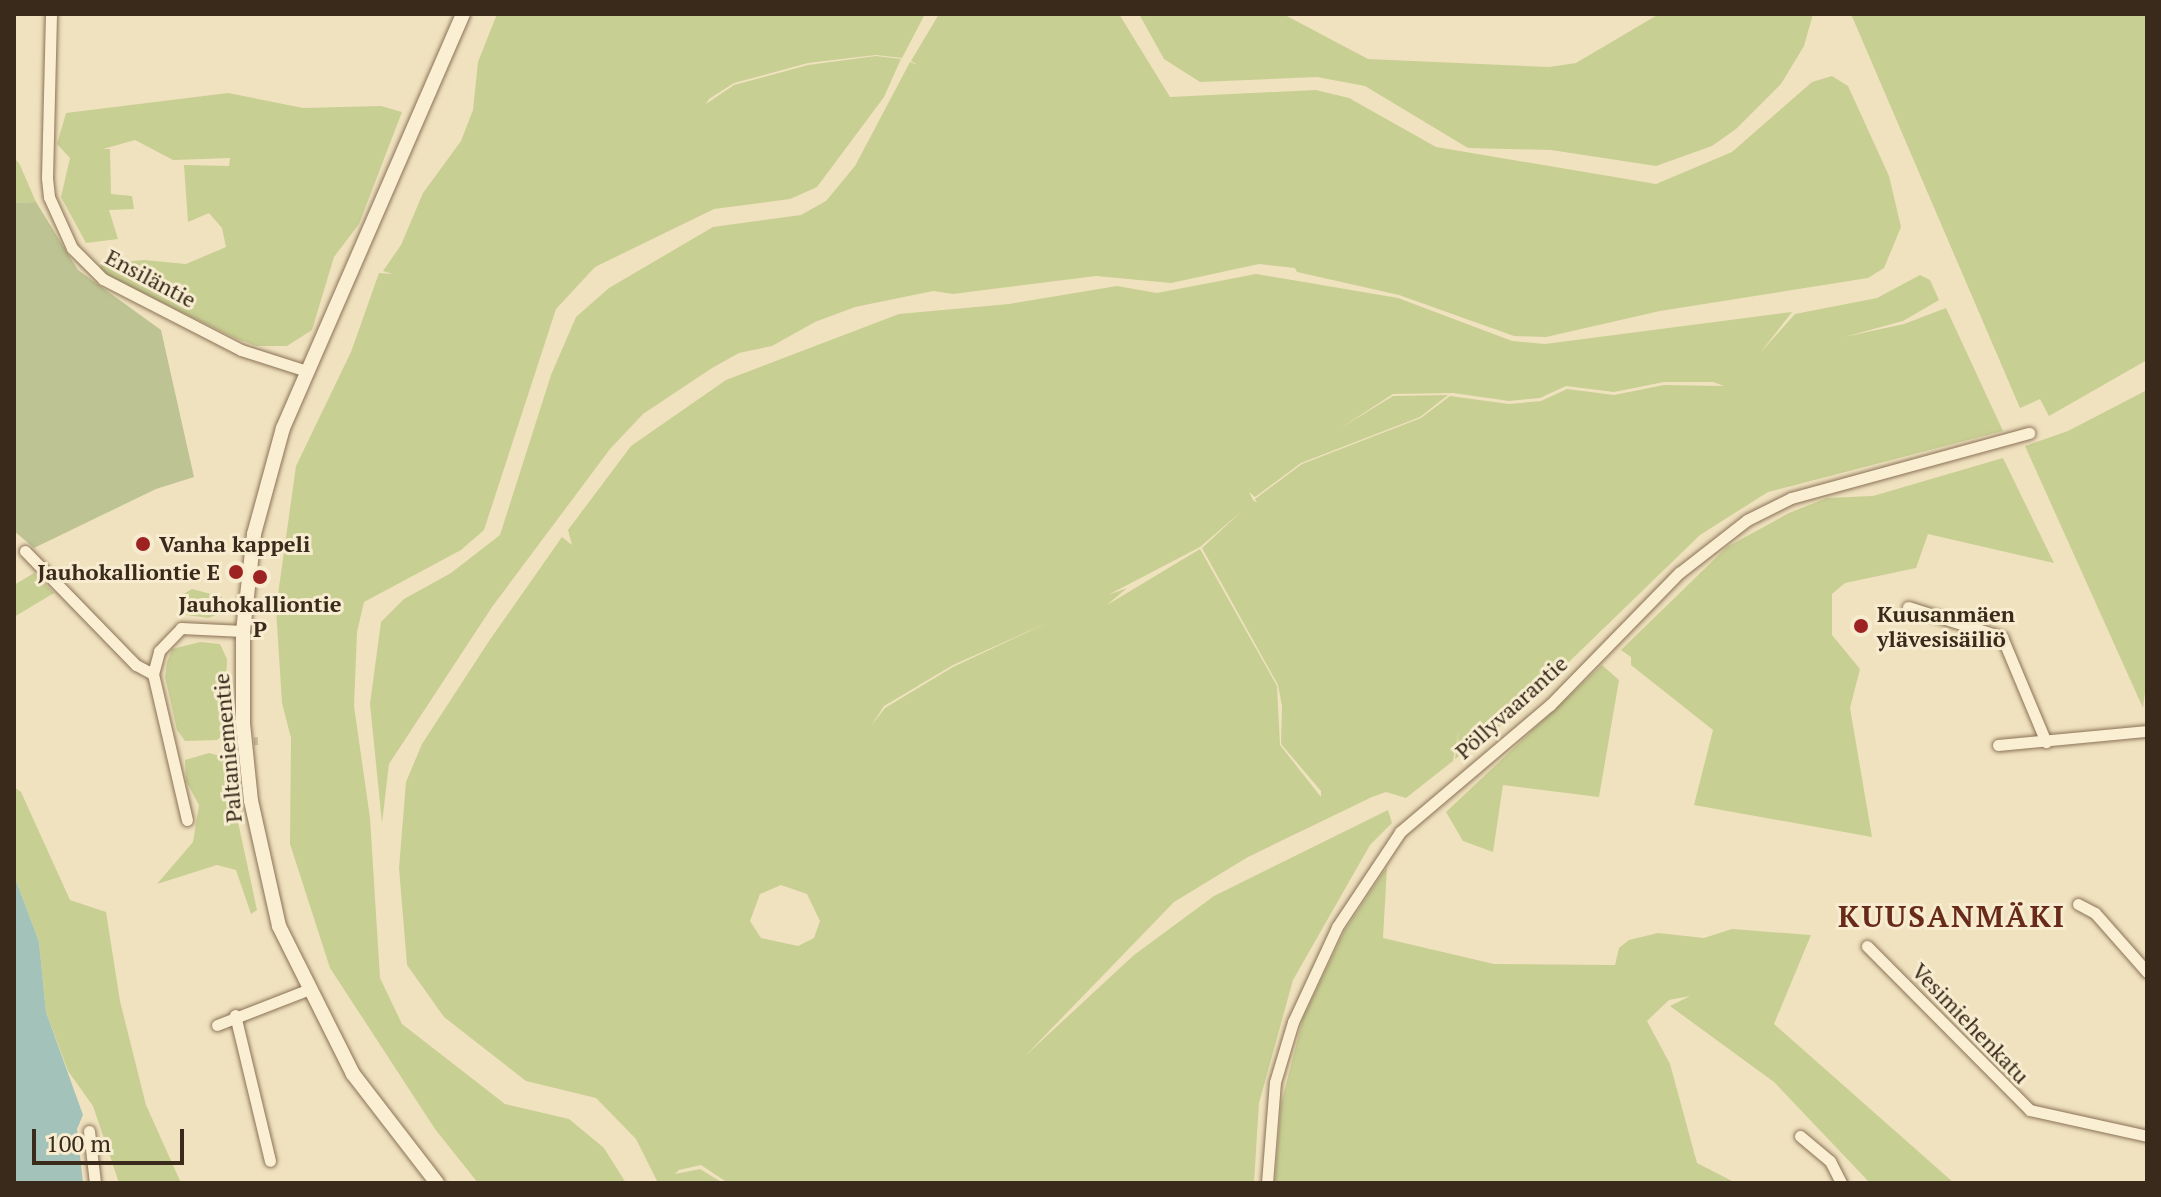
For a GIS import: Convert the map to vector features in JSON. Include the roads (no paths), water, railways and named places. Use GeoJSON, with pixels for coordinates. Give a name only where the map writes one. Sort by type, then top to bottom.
{"type":"FeatureCollection","features":[{"type":"Feature","properties":{"kind":"street","name":"Ensiläntie"},"geometry":{"type":"LineString","coordinates":[[51,14],[48,187],[72,248],[103,279],[241,350],[307,371]]}},
{"type":"Feature","properties":{"kind":"street","name":"Paltaniementie"},"geometry":{"type":"LineString","coordinates":[[437,1183],[353,1074],[307,990],[279,926],[260,856],[243,723],[243,631],[265,486],[307,371],[463,14]]}},
{"type":"Feature","properties":{"kind":"street","name":"Pöllyvaarantie"},"geometry":{"type":"LineString","coordinates":[[1267,1183],[1275,1082],[1293,1022],[1337,927],[1400,832],[1550,705],[1679,573],[1747,520],[1791,498],[2029,433]]}},
{"type":"Feature","properties":{"kind":"street"},"geometry":{"type":"LineString","coordinates":[[25,551],[136,665],[153,674]]}},
{"type":"Feature","properties":{"kind":"street"},"geometry":{"type":"LineString","coordinates":[[1908,607],[2002,637],[2046,742]]}},
{"type":"Feature","properties":{"kind":"street"},"geometry":{"type":"LineString","coordinates":[[187,820],[153,674],[159,651],[181,628],[243,631]]}},
{"type":"Feature","properties":{"kind":"street"},"geometry":{"type":"LineString","coordinates":[[1998,745],[2147,731]]}},
{"type":"Feature","properties":{"kind":"street"},"geometry":{"type":"LineString","coordinates":[[2078,904],[2095,913],[2147,972]]}},
{"type":"Feature","properties":{"kind":"street","name":"Vesimiehenkatu"},"geometry":{"type":"LineString","coordinates":[[1867,946],[2030,1110],[2147,1136]]}},
{"type":"Feature","properties":{"kind":"street"},"geometry":{"type":"LineString","coordinates":[[217,1025],[235,1015],[307,990]]}},
{"type":"Feature","properties":{"kind":"street"},"geometry":{"type":"LineString","coordinates":[[235,1015],[270,1161]]}},
{"type":"Feature","properties":{"kind":"street"},"geometry":{"type":"LineString","coordinates":[[89,1131],[95,1183]]}},
{"type":"Feature","properties":{"kind":"street"},"geometry":{"type":"LineString","coordinates":[[1800,1136],[1830,1161],[1841,1183]]}},
{"type":"Feature","properties":{"kind":"water"},"geometry":{"type":"Polygon","coordinates":[[[14,875],[39,942],[46,1012],[83,1115],[77,1129],[83,1183],[14,1183],[14,875]]]}},
{"type":"Feature","properties":{"kind":"tunnel"},"geometry":{"type":"LineString","coordinates":[[230,743],[258,741]]}},
{"type":"Feature","properties":{"kind":"place","name":"Vanha kappeli"},"geometry":{"type":"Point","coordinates":[143,544]}},
{"type":"Feature","properties":{"kind":"place","name":"Jauhokalliontie E"},"geometry":{"type":"Point","coordinates":[236,572]}},
{"type":"Feature","properties":{"kind":"place","name":"Jauhokalliontie P"},"geometry":{"type":"Point","coordinates":[260,577]}},
{"type":"Feature","properties":{"kind":"place","name":"Kuusanmäen ylävesisäiliö"},"geometry":{"type":"Point","coordinates":[1861,626]}},
{"type":"Feature","properties":{"kind":"district","name":"KUUSANMÄKI"},"geometry":{"type":"Point","coordinates":[1952,916]}}]}
